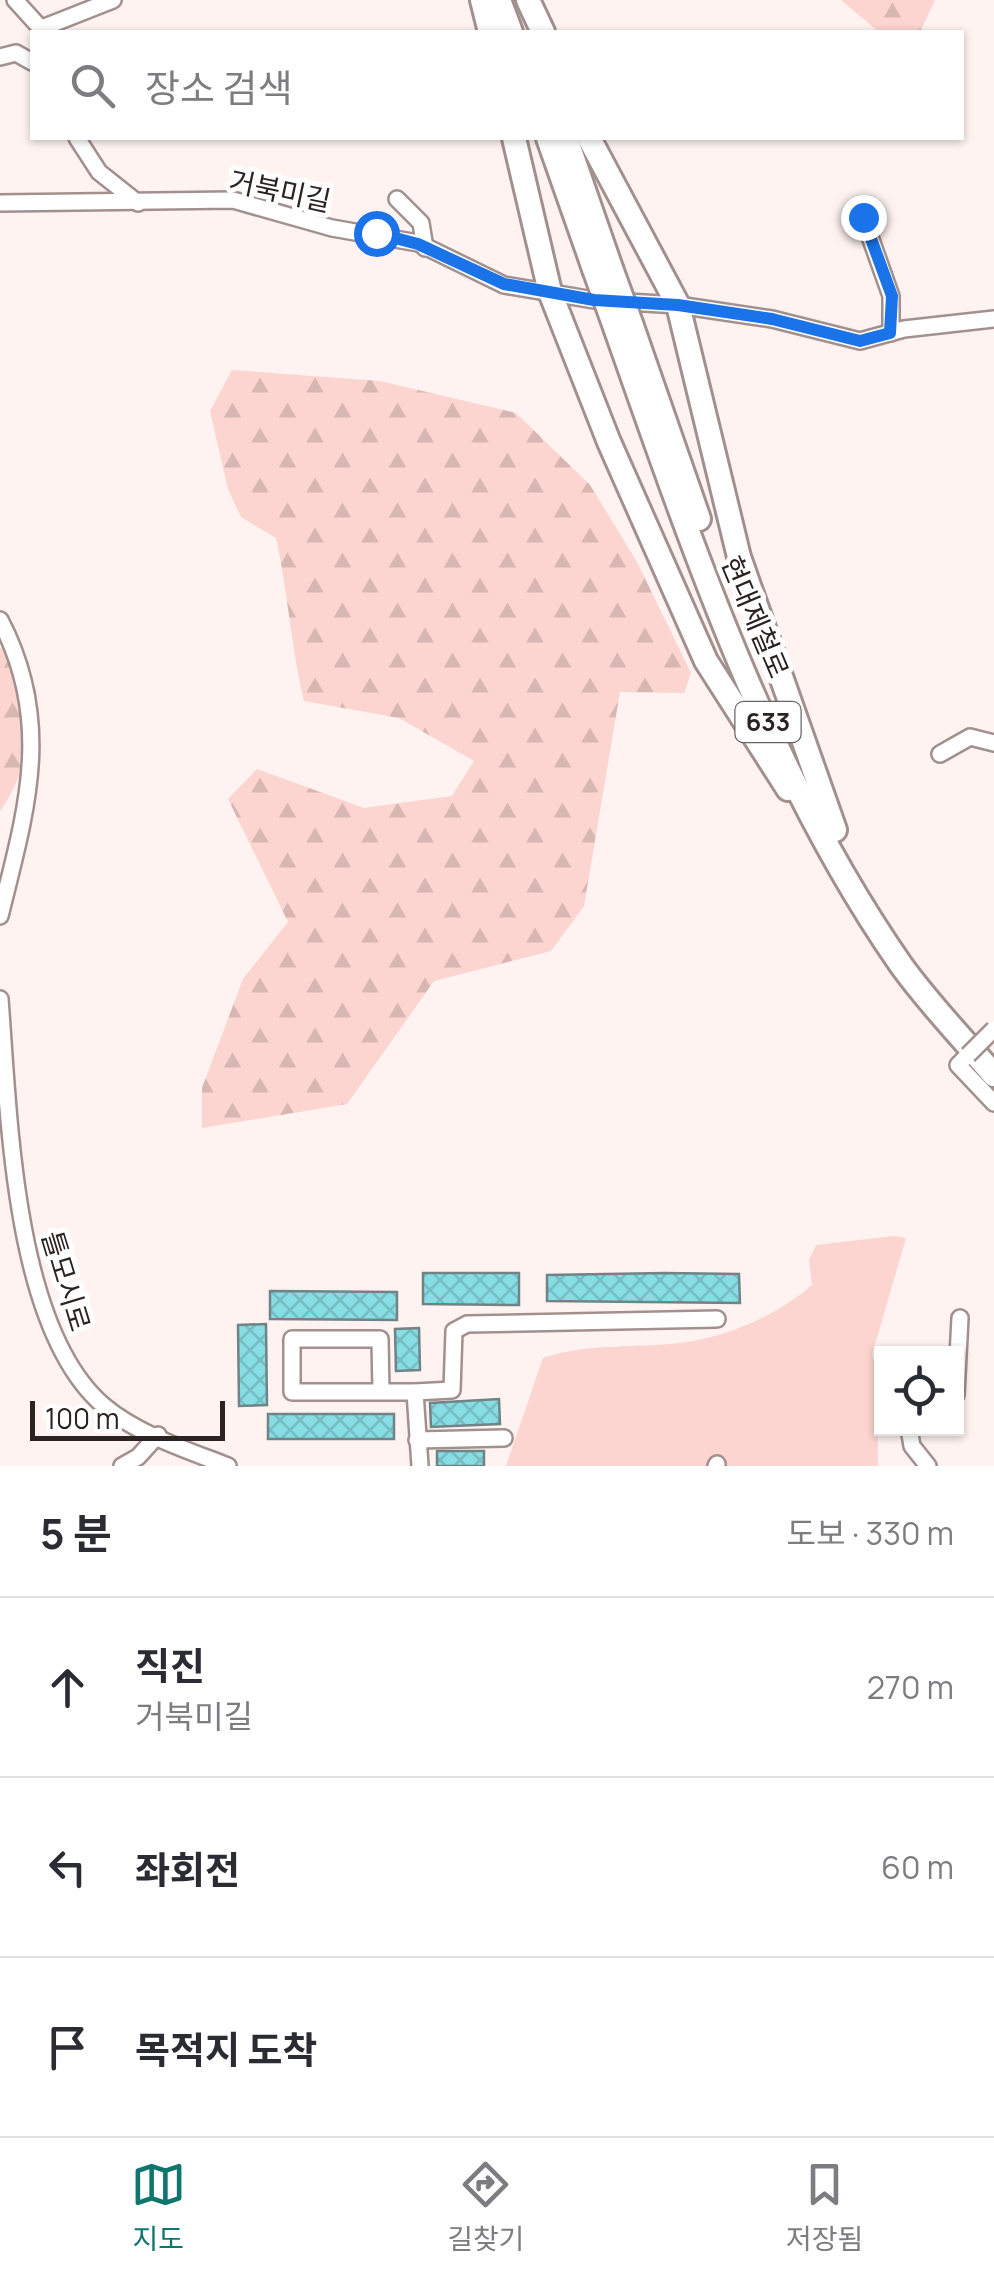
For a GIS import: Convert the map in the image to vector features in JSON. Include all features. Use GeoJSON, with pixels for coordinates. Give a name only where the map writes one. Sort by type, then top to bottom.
{"type":"FeatureCollection","features":[{"type":"Feature","properties":{"kind":"highway"},"geometry":{"type":"LineString","coordinates":[[482,0],[490,30]]}},
{"type":"Feature","properties":{"kind":"highway"},"geometry":{"type":"LineString","coordinates":[[499,0],[510,30]]}},
{"type":"Feature","properties":{"kind":"highway"},"geometry":{"type":"LineString","coordinates":[[518,0],[528,30]]}},
{"type":"Feature","properties":{"kind":"highway"},"geometry":{"type":"LineString","coordinates":[[528,0],[543,30]]}},
{"type":"Feature","properties":{"kind":"highway"},"geometry":{"type":"LineString","coordinates":[[514,140],[550,292],[684,617],[731,706],[832,839]]}},
{"type":"Feature","properties":{"kind":"highway","name":"현대제철로"},"geometry":{"type":"LineString","coordinates":[[549,140],[603,268]]}},
{"type":"Feature","properties":{"kind":"highway","name":"현대제철로"},"geometry":{"type":"LineString","coordinates":[[567,140],[603,268],[723,626],[832,839],[904,968],[994,1075]]}},
{"type":"Feature","properties":{"kind":"highway"},"geometry":{"type":"LineString","coordinates":[[589,140],[678,305],[740,557],[832,839]]}},
{"type":"Feature","properties":{"kind":"highway","name":"현대제철로"},"geometry":{"type":"LineString","coordinates":[[832,839],[882,913],[994,1052]]}},
{"type":"Feature","properties":{"kind":"street"},"geometry":{"type":"LineString","coordinates":[[15,0],[43,30],[113,0]]}},
{"type":"Feature","properties":{"kind":"street"},"geometry":{"type":"LineString","coordinates":[[0,57],[16,53],[30,61]]}},
{"type":"Feature","properties":{"kind":"street"},"geometry":{"type":"LineString","coordinates":[[78,140],[99,172],[138,203]]}},
{"type":"Feature","properties":{"kind":"street"},"geometry":{"type":"LineString","coordinates":[[397,199],[421,223],[425,248]]}},
{"type":"Feature","properties":{"kind":"street","name":"거북미길"},"geometry":{"type":"LineString","coordinates":[[0,203],[233,200],[332,228],[376,233],[425,248],[504,284],[772,319],[860,341],[890,333],[994,319]]}},
{"type":"Feature","properties":{"kind":"street"},"geometry":{"type":"LineString","coordinates":[[863,217],[892,296],[890,333]]}},
{"type":"Feature","properties":{"kind":"street"},"geometry":{"type":"LineString","coordinates":[[0,620],[28,700],[33,768],[0,916]]}},
{"type":"Feature","properties":{"kind":"street"},"geometry":{"type":"LineString","coordinates":[[940,754],[970,737],[994,743]]}},
{"type":"Feature","properties":{"kind":"street","name":"틀모시로"},"geometry":{"type":"LineString","coordinates":[[0,999],[27,1254],[38,1293],[67,1362],[108,1410],[228,1466]]}},
{"type":"Feature","properties":{"kind":"street"},"geometry":{"type":"LineString","coordinates":[[994,1029],[958,1065],[994,1103]]}},
{"type":"Feature","properties":{"kind":"street"},"geometry":{"type":"LineString","coordinates":[[959,1346],[960,1318]]}},
{"type":"Feature","properties":{"kind":"street"},"geometry":{"type":"LineString","coordinates":[[381,1392],[380,1340],[292,1340],[292,1392],[381,1392],[415,1392],[452,1390],[450,1345],[454,1331],[466,1324],[717,1319]]}},
{"type":"Feature","properties":{"kind":"street"},"geometry":{"type":"LineString","coordinates":[[415,1392],[420,1466]]}},
{"type":"Feature","properties":{"kind":"street"},"geometry":{"type":"LineString","coordinates":[[122,1466],[138,1457],[158,1436]]}},
{"type":"Feature","properties":{"kind":"street"},"geometry":{"type":"LineString","coordinates":[[910,1436],[912,1446],[928,1466]]}},
{"type":"Feature","properties":{"kind":"street"},"geometry":{"type":"LineString","coordinates":[[417,1440],[504,1438]]}},
{"type":"Feature","properties":{"kind":"green space"},"geometry":{"type":"Polygon","coordinates":[[[841,0],[935,0],[921,30],[877,30],[841,0]]]}},
{"type":"Feature","properties":{"kind":"green space"},"geometry":{"type":"Polygon","coordinates":[[[232,370],[380,381],[516,413],[590,485],[637,562],[691,673],[684,693],[620,692],[584,906],[551,951],[434,981],[347,1104],[202,1128],[202,1088],[243,979],[288,922],[228,799],[257,769],[364,808],[452,796],[474,761],[399,718],[304,701],[276,538],[241,517],[228,489],[210,411],[232,370]]]}},
{"type":"Feature","properties":{"kind":"green space"},"geometry":{"type":"Polygon","coordinates":[[[0,647],[33,683],[37,712],[22,768],[0,811],[0,647]]]}},
{"type":"Feature","properties":{"kind":"green space"},"geometry":{"type":"Polygon","coordinates":[[[906,1238],[872,1355],[878,1466],[506,1466],[543,1358],[579,1350],[687,1342],[738,1329],[770,1314],[812,1285],[809,1260],[816,1245],[906,1238]]]}},
{"type":"Feature","properties":{"kind":"building"},"geometry":{"type":"Polygon","coordinates":[[[423,1273],[519,1273],[519,1305],[423,1304],[423,1273]]]}},
{"type":"Feature","properties":{"kind":"building"},"geometry":{"type":"Polygon","coordinates":[[[739,1274],[740,1303],[547,1301],[547,1275],[739,1274]]]}},
{"type":"Feature","properties":{"kind":"building"},"geometry":{"type":"Polygon","coordinates":[[[270,1291],[397,1292],[397,1320],[270,1319],[270,1291]]]}},
{"type":"Feature","properties":{"kind":"building"},"geometry":{"type":"Polygon","coordinates":[[[266,1324],[267,1405],[239,1406],[238,1325],[266,1324]]]}},
{"type":"Feature","properties":{"kind":"building"},"geometry":{"type":"Polygon","coordinates":[[[419,1328],[420,1370],[396,1371],[395,1329],[419,1328]]]}},
{"type":"Feature","properties":{"kind":"building"},"geometry":{"type":"Polygon","coordinates":[[[499,1399],[500,1424],[431,1427],[430,1403],[499,1399]]]}},
{"type":"Feature","properties":{"kind":"building"},"geometry":{"type":"Polygon","coordinates":[[[268,1414],[394,1414],[394,1439],[268,1439],[268,1414]]]}},
{"type":"Feature","properties":{"kind":"building"},"geometry":{"type":"Polygon","coordinates":[[[437,1451],[484,1451],[484,1466],[437,1466],[437,1451]]]}},
{"type":"Feature","properties":{"kind":"route"},"geometry":{"type":"LineString","coordinates":[[376,233],[418,244],[464,269],[504,284],[594,300],[678,305],[772,319],[860,341],[890,333],[892,296],[863,217]]}}]}
